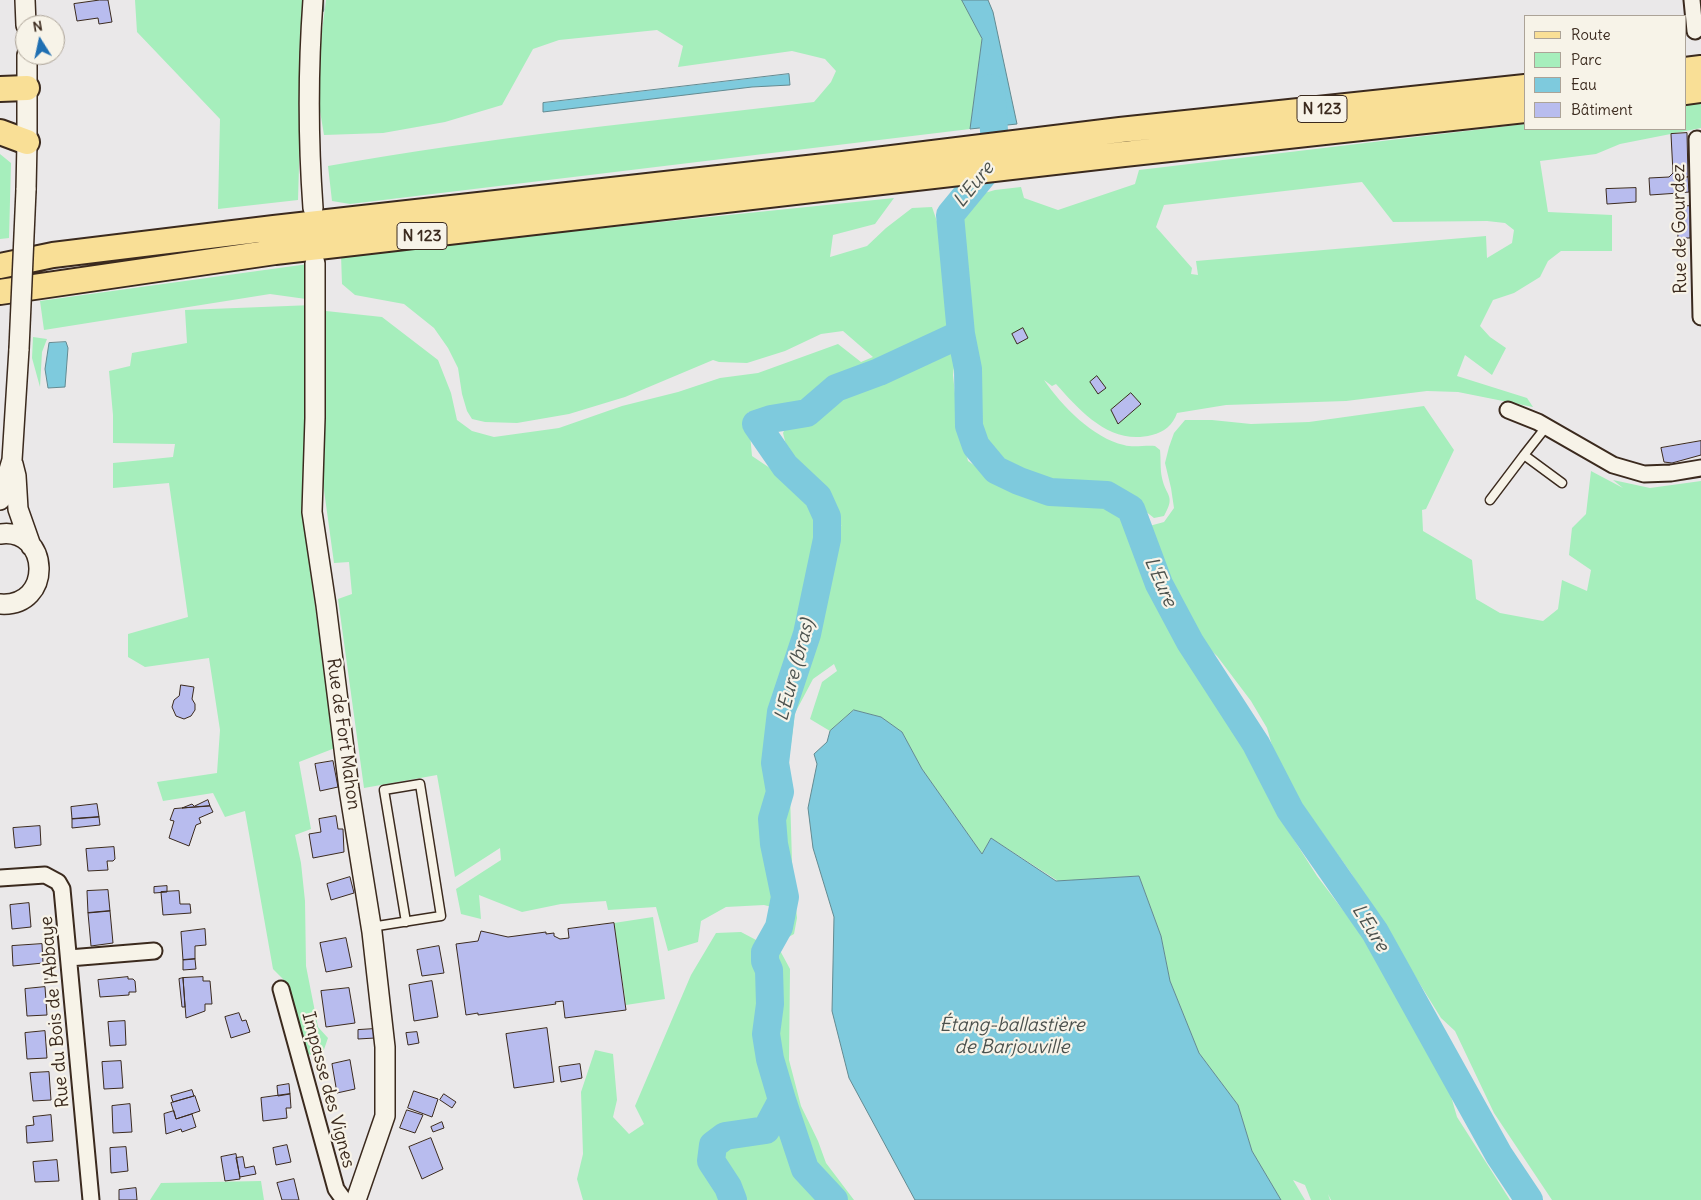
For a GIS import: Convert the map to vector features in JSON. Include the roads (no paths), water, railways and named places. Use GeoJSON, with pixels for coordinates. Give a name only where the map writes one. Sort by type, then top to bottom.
{"type":"FeatureCollection","features":[{"type":"Feature","properties":{"kind":"main road"},"geometry":{"type":"LineString","coordinates":[[1686,70],[1701,68]]}},
{"type":"Feature","properties":{"kind":"main road","name":"N 123"},"geometry":{"type":"LineString","coordinates":[[0,292],[275,252],[844,176],[1120,130],[1524,87]]}},
{"type":"Feature","properties":{"kind":"main road"},"geometry":{"type":"LineString","coordinates":[[0,89],[27,88]]}},
{"type":"Feature","properties":{"kind":"main road"},"geometry":{"type":"LineString","coordinates":[[1686,92],[1701,90]]}},
{"type":"Feature","properties":{"kind":"main road","name":"N 123"},"geometry":{"type":"LineString","coordinates":[[0,266],[53,255],[844,176],[1124,154],[1524,110]]}},
{"type":"Feature","properties":{"kind":"main road"},"geometry":{"type":"LineString","coordinates":[[0,132],[27,142]]}},
{"type":"Feature","properties":{"kind":"main road"},"geometry":{"type":"LineString","coordinates":[[0,251],[12,249],[53,255]]}},
{"type":"Feature","properties":{"kind":"street"},"geometry":{"type":"LineString","coordinates":[[25,0],[26,15]]}},
{"type":"Feature","properties":{"kind":"street"},"geometry":{"type":"LineString","coordinates":[[313,0],[310,36],[310,137],[313,208]]}},
{"type":"Feature","properties":{"kind":"street"},"geometry":{"type":"LineString","coordinates":[[1692,0],[1695,31]]}},
{"type":"Feature","properties":{"kind":"street"},"geometry":{"type":"LineString","coordinates":[[0,500],[12,460],[20,349],[26,190],[26,65]]}},
{"type":"Feature","properties":{"kind":"street","name":"Rue de Gourdez"},"geometry":{"type":"LineString","coordinates":[[1697,139],[1701,317]]}},
{"type":"Feature","properties":{"kind":"street","name":"Rue de Fort Mahon"},"geometry":{"type":"LineString","coordinates":[[315,263],[315,418],[312,512],[385,1047],[385,1116],[356,1200]]}},
{"type":"Feature","properties":{"kind":"street"},"geometry":{"type":"LineString","coordinates":[[1508,410],[1538,422],[1613,465],[1644,474],[1671,473],[1701,468]]}},
{"type":"Feature","properties":{"kind":"street"},"geometry":{"type":"LineString","coordinates":[[12,460],[16,476],[18,509],[31,546]]}},
{"type":"Feature","properties":{"kind":"street"},"geometry":{"type":"LineString","coordinates":[[0,534],[5,533],[17,536],[27,542],[35,551],[39,562],[40,574],[36,586],[0,621]]}},
{"type":"Feature","properties":{"kind":"street"},"geometry":{"type":"LineString","coordinates":[[0,604],[7,605],[20,601]]}},
{"type":"Feature","properties":{"kind":"street","name":"Rue du Bois de l'Abbaye"},"geometry":{"type":"LineString","coordinates":[[0,878],[45,875],[58,882],[62,889],[90,1200]]}},
{"type":"Feature","properties":{"kind":"street"},"geometry":{"type":"LineString","coordinates":[[69,958],[154,951]]}},
{"type":"Feature","properties":{"kind":"street","name":"Impasse des Vignes"},"geometry":{"type":"LineString","coordinates":[[281,989],[336,1189],[344,1200]]}},
{"type":"Feature","properties":{"kind":"lane"},"geometry":{"type":"LineString","coordinates":[[1490,500],[1546,427]]}},
{"type":"Feature","properties":{"kind":"lane"},"geometry":{"type":"LineString","coordinates":[[1524,455],[1562,483]]}},
{"type":"Feature","properties":{"kind":"lane"},"geometry":{"type":"LineString","coordinates":[[370,927],[406,922],[441,916],[420,784],[384,790],[406,922]]}},
{"type":"Feature","properties":{"kind":"water"},"geometry":{"type":"Polygon","coordinates":[[[962,0],[988,0],[993,12],[1017,124],[970,129],[982,39],[962,0]]]}},
{"type":"Feature","properties":{"kind":"water"},"geometry":{"type":"Polygon","coordinates":[[[789,74],[790,85],[752,87],[543,112],[543,103],[789,74]]]}},
{"type":"Feature","properties":{"kind":"water"},"geometry":{"type":"Polygon","coordinates":[[[66,342],[68,348],[65,387],[48,388],[45,369],[49,343],[66,342]]]}},
{"type":"Feature","properties":{"kind":"water","name":"Étang-ballastière de Barjouville"},"geometry":{"type":"Polygon","coordinates":[[[854,710],[881,717],[902,732],[922,769],[982,854],[991,838],[1056,881],[1139,876],[1161,936],[1170,981],[1199,1053],[1238,1105],[1252,1151],[1281,1200],[915,1200],[849,1078],[832,1011],[834,917],[813,848],[808,808],[817,764],[814,754],[827,742],[830,731],[854,710]]]}},
{"type":"Feature","properties":{"kind":"waterway"},"geometry":{"type":"LineString","coordinates":[[322,0],[322,10]]}},
{"type":"Feature","properties":{"kind":"waterway","name":"L'Eure"},"geometry":{"type":"LineString","coordinates":[[991,88],[996,159],[950,215],[961,334],[968,369],[969,426],[976,446],[996,470],[1019,481],[1050,492],[1107,495],[1131,509],[1159,584],[1190,642],[1256,744],[1290,810],[1375,932],[1499,1155],[1529,1200]]}},
{"type":"Feature","properties":{"kind":"waterway","name":"L'Eure (bras)"},"geometry":{"type":"LineString","coordinates":[[733,1200],[728,1187],[711,1161],[713,1145],[725,1136],[766,1130],[782,1100],[770,1059],[766,1034],[770,1004],[769,970],[765,961],[765,952],[779,927],[785,897],[774,844],[772,819],[780,792],[775,763],[781,712],[807,634],[827,539],[827,517],[818,497],[785,466],[756,424],[771,419],[807,413],[836,388],[879,372],[961,334]]}},
{"type":"Feature","properties":{"kind":"waterway"},"geometry":{"type":"LineString","coordinates":[[782,1100],[805,1169],[834,1200]]}}]}
